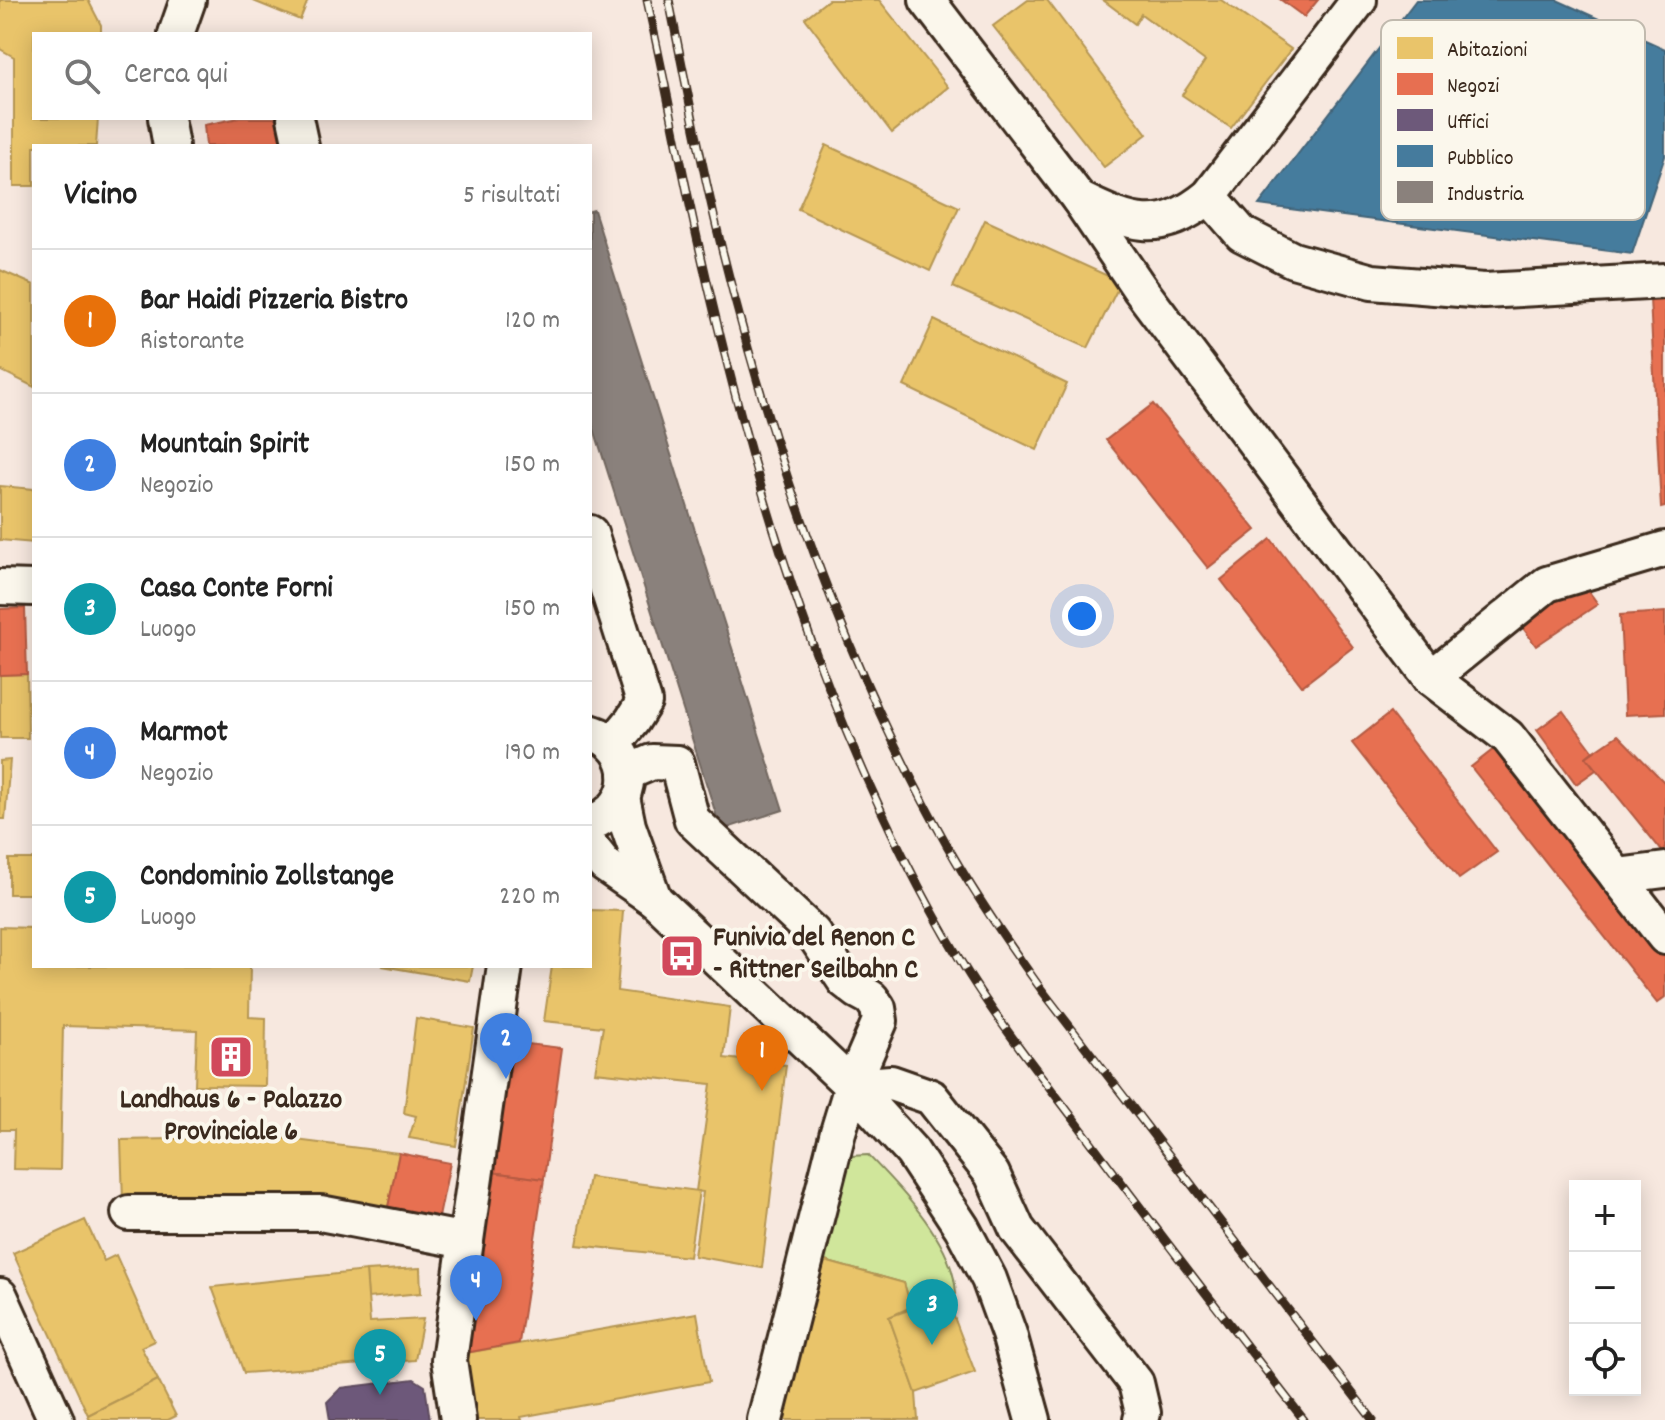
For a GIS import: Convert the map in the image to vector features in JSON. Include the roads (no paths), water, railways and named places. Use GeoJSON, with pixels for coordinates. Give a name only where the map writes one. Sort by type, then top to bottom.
{"type":"FeatureCollection","features":[{"type":"Feature","properties":{"kind":"street"},"geometry":{"type":"LineString","coordinates":[[177,32],[188,0]]}},
{"type":"Feature","properties":{"kind":"street"},"geometry":{"type":"LineString","coordinates":[[927,0],[1079,199],[1140,289],[1431,678],[1508,737],[1665,937]]}},
{"type":"Feature","properties":{"kind":"street"},"geometry":{"type":"LineString","coordinates":[[1079,199],[1120,219],[1162,222],[1187,214],[1209,196],[1359,0]]}},
{"type":"Feature","properties":{"kind":"street"},"geometry":{"type":"LineString","coordinates":[[166,120],[171,144]]}},
{"type":"Feature","properties":{"kind":"street"},"geometry":{"type":"LineString","coordinates":[[295,120],[301,144]]}},
{"type":"Feature","properties":{"kind":"street"},"geometry":{"type":"LineString","coordinates":[[1209,196],[1242,234],[1255,241],[1293,260],[1372,282],[1484,291],[1662,272]]}},
{"type":"Feature","properties":{"kind":"street"},"geometry":{"type":"LineString","coordinates":[[592,546],[602,608],[644,702],[613,762],[614,810],[592,822]]}},
{"type":"Feature","properties":{"kind":"street"},"geometry":{"type":"LineString","coordinates":[[1431,678],[1547,584],[1665,549]]}},
{"type":"Feature","properties":{"kind":"street"},"geometry":{"type":"LineString","coordinates":[[0,587],[32,588]]}},
{"type":"Feature","properties":{"kind":"street"},"geometry":{"type":"LineString","coordinates":[[613,762],[628,826],[654,899]]}},
{"type":"Feature","properties":{"kind":"street"},"geometry":{"type":"LineString","coordinates":[[613,762],[677,763],[692,820],[813,933],[845,981],[871,998],[878,1008],[880,1021],[852,1086],[765,1420]]}},
{"type":"Feature","properties":{"kind":"street"},"geometry":{"type":"LineString","coordinates":[[592,849],[605,865],[654,899],[852,1086],[912,1152],[962,1228],[989,1279],[1009,1334],[1033,1420]]}},
{"type":"Feature","properties":{"kind":"street"},"geometry":{"type":"LineString","coordinates":[[1617,876],[1665,870]]}},
{"type":"Feature","properties":{"kind":"street"},"geometry":{"type":"LineString","coordinates":[[458,1420],[449,1360],[505,968]]}},
{"type":"Feature","properties":{"kind":"street"},"geometry":{"type":"LineString","coordinates":[[852,1086],[891,1083],[931,1097],[992,1174],[1017,1229],[1136,1383],[1143,1413],[1141,1420]]}},
{"type":"Feature","properties":{"kind":"street"},"geometry":{"type":"LineString","coordinates":[[129,1213],[320,1213],[466,1241]]}},
{"type":"Feature","properties":{"kind":"street"},"geometry":{"type":"LineString","coordinates":[[0,1296],[56,1420]]}},
{"type":"Feature","properties":{"kind":"railway"},"geometry":{"type":"LineString","coordinates":[[647,0],[698,242],[744,428],[801,612],[834,702],[872,790],[913,876],[987,1002],[1304,1420]]}},
{"type":"Feature","properties":{"kind":"railway"},"geometry":{"type":"LineString","coordinates":[[669,0],[712,208],[761,394],[842,627],[910,775],[970,884],[1041,989],[1373,1420]]}},
{"type":"Feature","properties":{"kind":"place","name":"Funivia del Renon C - Rittner Seilbahn C"},"geometry":{"type":"Point","coordinates":[682,956]}},
{"type":"Feature","properties":{"kind":"place","name":"Landhaus 6 - Palazzo Provinciale 6"},"geometry":{"type":"Point","coordinates":[231,1057]}},
{"type":"Feature","properties":{"kind":"place","name":"Mountain Spirit"},"geometry":{"type":"Point","coordinates":[506,1079]}},
{"type":"Feature","properties":{"kind":"place","name":"Bar Haidi Pizzeria Bistro"},"geometry":{"type":"Point","coordinates":[762,1091]}},
{"type":"Feature","properties":{"kind":"place","name":"Marmot"},"geometry":{"type":"Point","coordinates":[476,1321]}},
{"type":"Feature","properties":{"kind":"place","name":"Casa Conte Forni"},"geometry":{"type":"Point","coordinates":[932,1345]}},
{"type":"Feature","properties":{"kind":"place","name":"Condominio Zollstange"},"geometry":{"type":"Point","coordinates":[380,1395]}}]}
